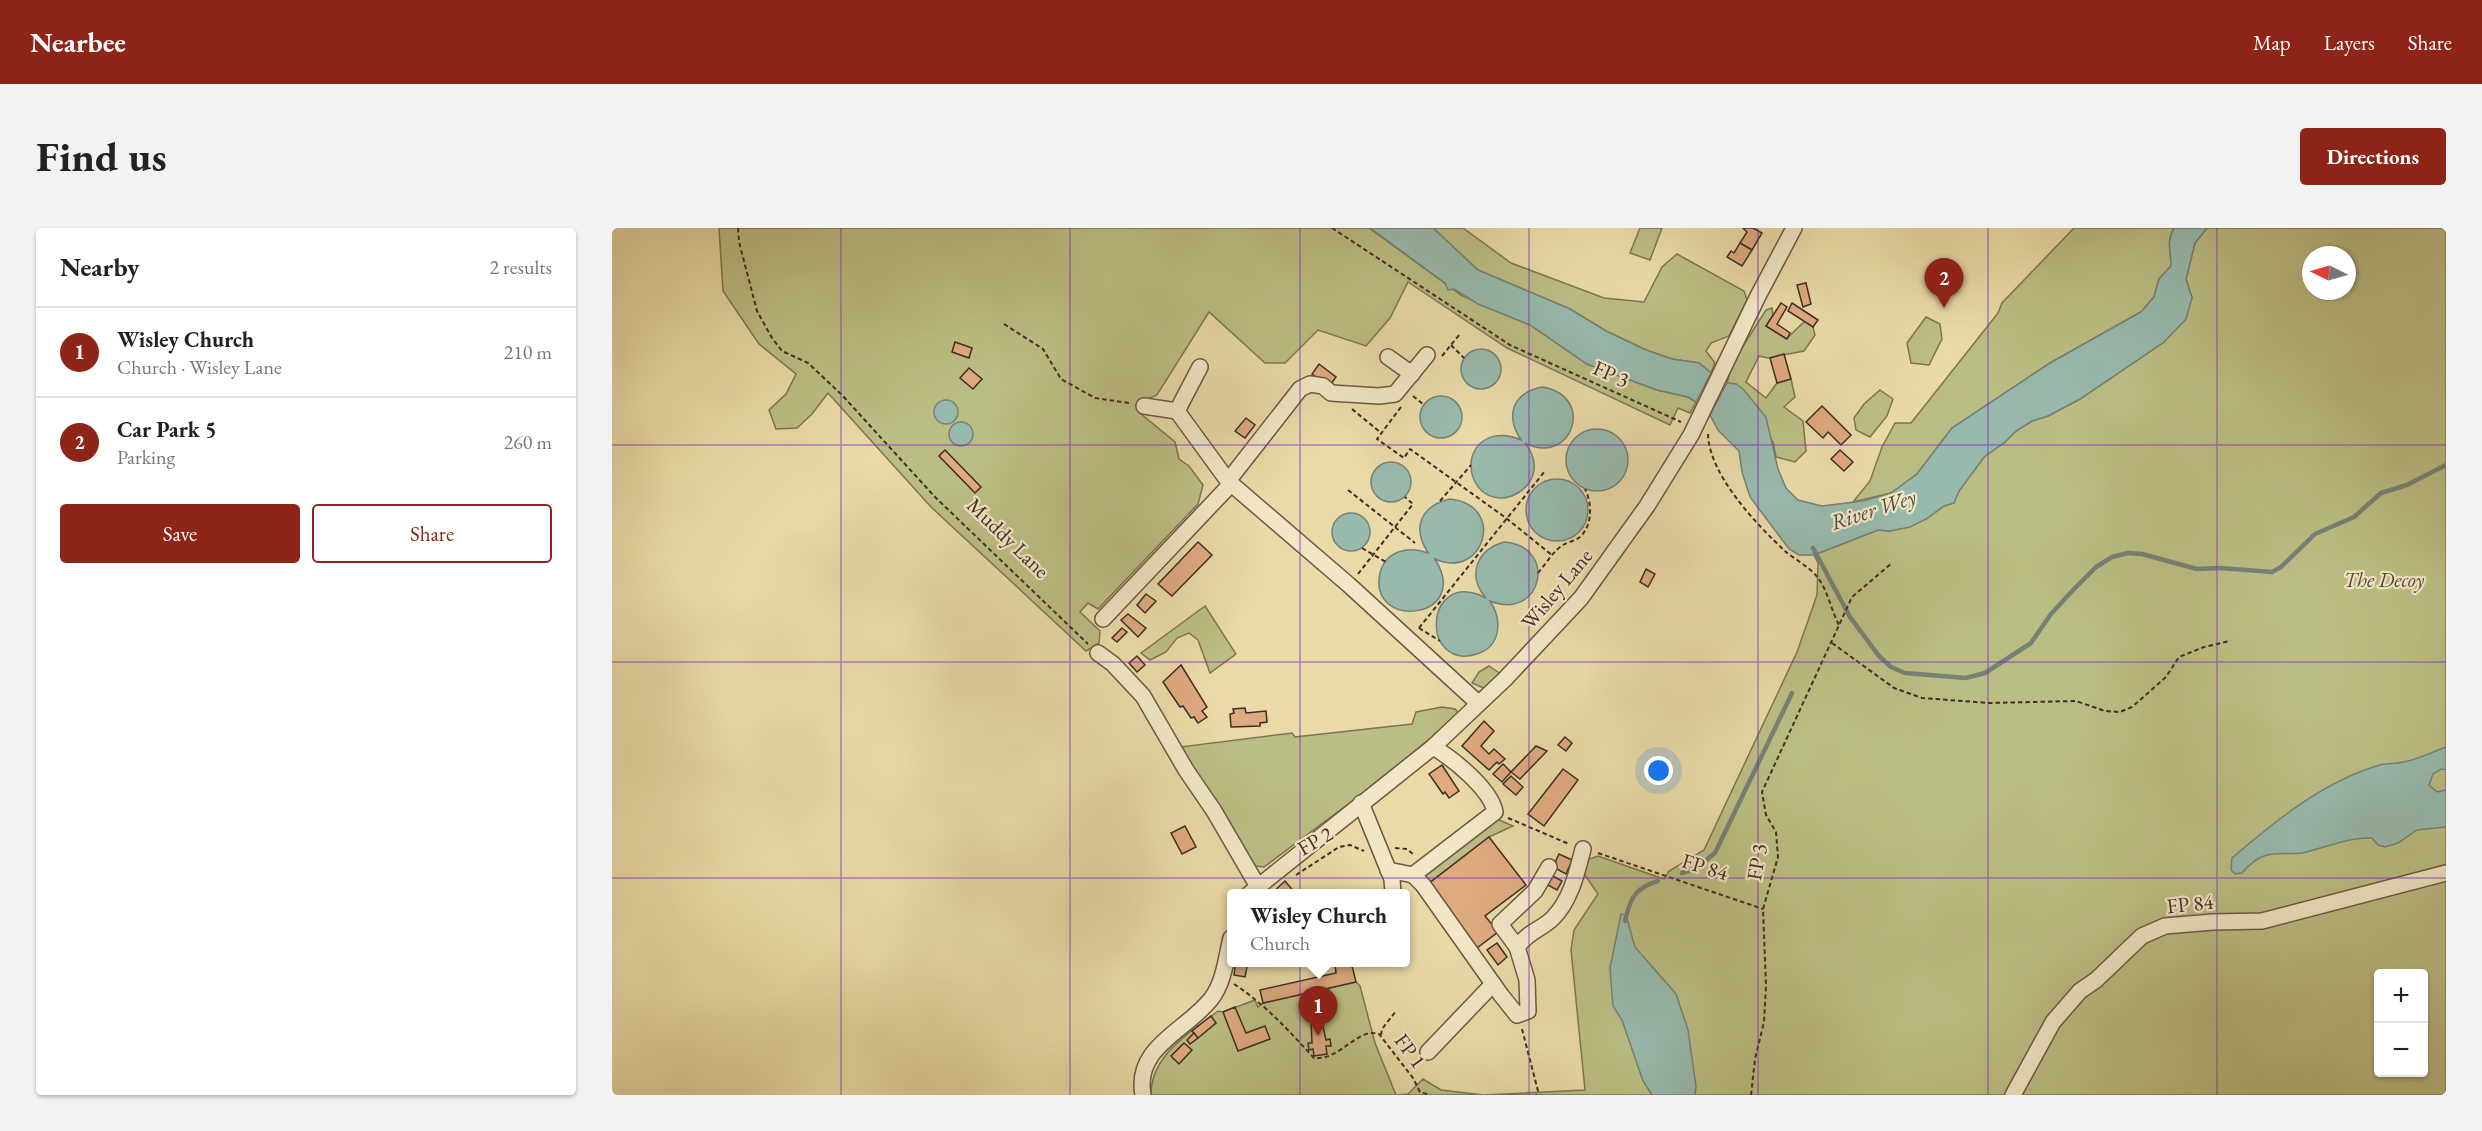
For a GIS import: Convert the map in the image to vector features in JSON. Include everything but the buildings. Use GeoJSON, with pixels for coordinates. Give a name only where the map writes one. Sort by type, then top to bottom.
{"type":"FeatureCollection","features":[{"type":"Feature","properties":{"kind":"street","name":"Wisley Lane"},"geometry":{"type":"LineString","coordinates":[[1253,889],[1432,747],[1529,653],[1581,598],[1647,506],[1699,418],[1794,228]]}},
{"type":"Feature","properties":{"kind":"street"},"geometry":{"type":"LineString","coordinates":[[1388,357],[1412,374]]}},
{"type":"Feature","properties":{"kind":"street"},"geometry":{"type":"LineString","coordinates":[[1103,619],[1229,482],[1300,389],[1310,384],[1323,386],[1330,393],[1379,396],[1395,394],[1412,374],[1432,358]]}},
{"type":"Feature","properties":{"kind":"street"},"geometry":{"type":"LineString","coordinates":[[1177,411],[1200,367]]}},
{"type":"Feature","properties":{"kind":"street"},"geometry":{"type":"LineString","coordinates":[[1144,406],[1177,411],[1229,482],[1349,585],[1413,633],[1478,704]]}},
{"type":"Feature","properties":{"kind":"street"},"geometry":{"type":"LineString","coordinates":[[1098,653],[1113,664],[1143,696],[1186,770],[1214,811],[1253,889]]}},
{"type":"Feature","properties":{"kind":"street"},"geometry":{"type":"LineString","coordinates":[[1413,875],[1495,812],[1489,798],[1451,758],[1432,747]]}},
{"type":"Feature","properties":{"kind":"street"},"geometry":{"type":"LineString","coordinates":[[1361,803],[1392,879],[1393,889]]}},
{"type":"Feature","properties":{"kind":"street"},"geometry":{"type":"LineString","coordinates":[[1517,947],[1527,934],[1553,918],[1568,896],[1583,849]]}},
{"type":"Feature","properties":{"kind":"street"},"geometry":{"type":"LineString","coordinates":[[1388,870],[1413,875],[1423,885],[1493,984],[1518,1015],[1528,1011],[1527,980],[1517,947],[1500,924],[1535,891],[1549,867]]}},
{"type":"Feature","properties":{"kind":"street","name":"FP 84"},"geometry":{"type":"LineString","coordinates":[[2013,1095],[2059,1015],[2080,991],[2096,980],[2142,936],[2165,926],[2262,921],[2446,873]]}},
{"type":"Feature","properties":{"kind":"street"},"geometry":{"type":"LineString","coordinates":[[1143,1095],[1142,1072],[1152,1052],[1212,998],[1222,977],[1227,955]]}},
{"type":"Feature","properties":{"kind":"street"},"geometry":{"type":"LineString","coordinates":[[1428,1052],[1493,984]]}},
{"type":"Feature","properties":{"kind":"path","name":"Muddy Lane"},"geometry":{"type":"LineString","coordinates":[[738,228],[739,242],[757,311],[782,351],[808,363],[842,395],[935,497],[1098,653]]}},
{"type":"Feature","properties":{"kind":"path","name":"FP 3"},"geometry":{"type":"LineString","coordinates":[[1332,228],[1510,345],[1686,424],[1699,418]]}},
{"type":"Feature","properties":{"kind":"path"},"geometry":{"type":"LineString","coordinates":[[1004,324],[1043,349],[1061,379],[1095,398],[1144,406]]}},
{"type":"Feature","properties":{"kind":"path"},"geometry":{"type":"LineString","coordinates":[[1432,358],[1451,345],[1459,335]]}},
{"type":"Feature","properties":{"kind":"path"},"geometry":{"type":"LineString","coordinates":[[1451,345],[1464,358]]}},
{"type":"Feature","properties":{"kind":"path"},"geometry":{"type":"LineString","coordinates":[[1330,393],[1381,432]]}},
{"type":"Feature","properties":{"kind":"path"},"geometry":{"type":"LineString","coordinates":[[1411,394],[1424,405]]}},
{"type":"Feature","properties":{"kind":"path"},"geometry":{"type":"LineString","coordinates":[[1405,402],[1377,439],[1404,458],[1410,449],[1506,518],[1553,556]]}},
{"type":"Feature","properties":{"kind":"path"},"geometry":{"type":"LineString","coordinates":[[1699,418],[1708,426],[1708,449],[1724,480],[1747,510],[1786,551],[1818,578],[1839,625]]}},
{"type":"Feature","properties":{"kind":"path"},"geometry":{"type":"LineString","coordinates":[[1440,501],[1471,465]]}},
{"type":"Feature","properties":{"kind":"path"},"geometry":{"type":"LineString","coordinates":[[1413,633],[1545,471]]}},
{"type":"Feature","properties":{"kind":"path"},"geometry":{"type":"LineString","coordinates":[[1538,573],[1562,545],[1580,536],[1586,528],[1591,515],[1585,489]]}},
{"type":"Feature","properties":{"kind":"path"},"geometry":{"type":"LineString","coordinates":[[1348,490],[1415,543]]}},
{"type":"Feature","properties":{"kind":"path"},"geometry":{"type":"LineString","coordinates":[[1349,585],[1393,526],[1413,504],[1405,497]]}},
{"type":"Feature","properties":{"kind":"path"},"geometry":{"type":"LineString","coordinates":[[1362,548],[1386,562]]}},
{"type":"Feature","properties":{"kind":"path","name":"FP 3"},"geometry":{"type":"LineString","coordinates":[[1763,909],[1778,857],[1776,832],[1766,815],[1762,792],[1852,597],[1892,563]]}},
{"type":"Feature","properties":{"kind":"path"},"geometry":{"type":"LineString","coordinates":[[1412,622],[1413,633]]}},
{"type":"Feature","properties":{"kind":"path"},"geometry":{"type":"LineString","coordinates":[[1413,633],[1440,641]]}},
{"type":"Feature","properties":{"kind":"path"},"geometry":{"type":"LineString","coordinates":[[1832,643],[1894,688],[1922,698],[1989,703],[2076,701],[2105,711],[2120,712],[2132,707],[2166,677],[2179,657],[2230,641]]}},
{"type":"Feature","properties":{"kind":"path","name":"FP 2"},"geometry":{"type":"LineString","coordinates":[[1281,866],[1285,872],[1298,876],[1328,852],[1350,845],[1367,853],[1402,847],[1431,861]]}},
{"type":"Feature","properties":{"kind":"path","name":"FP 84"},"geometry":{"type":"LineString","coordinates":[[1661,876],[1763,909]]}},
{"type":"Feature","properties":{"kind":"path"},"geometry":{"type":"LineString","coordinates":[[1751,1095],[1755,1059],[1764,1022],[1766,986],[1763,909]]}},
{"type":"Feature","properties":{"kind":"path","name":"FP 1"},"geometry":{"type":"LineString","coordinates":[[1222,977],[1255,998],[1314,1058],[1323,1059],[1336,1054],[1366,1033],[1375,1032],[1413,1078],[1420,1092],[1430,1095]]}},
{"type":"Feature","properties":{"kind":"path"},"geometry":{"type":"LineString","coordinates":[[1382,1038],[1382,1029],[1396,1011]]}},
{"type":"Feature","properties":{"kind":"path"},"geometry":{"type":"LineString","coordinates":[[1518,1015],[1532,1062],[1538,1091],[1536,1095]]}},
{"type":"Feature","properties":{"kind":"green space"},"geometry":{"type":"Polygon","coordinates":[[[719,228],[1369,228],[1461,295],[1530,325],[1587,364],[1657,390],[1688,397],[1696,402],[1690,413],[1678,408],[1670,425],[1507,348],[1408,282],[1390,318],[1366,346],[1318,330],[1285,363],[1265,363],[1209,312],[1157,395],[1138,403],[1140,413],[1175,442],[1179,459],[1189,466],[1203,485],[1198,504],[1098,609],[1088,603],[1080,612],[1100,631],[1099,643],[1086,651],[931,507],[828,393],[812,414],[797,428],[776,429],[769,410],[786,394],[796,374],[759,344],[723,291],[719,228]]]}},
{"type":"Feature","properties":{"kind":"green space"},"geometry":{"type":"Polygon","coordinates":[[[1433,228],[1463,228],[1511,263],[1604,298],[1644,302],[1662,267],[1677,254],[1744,291],[1747,300],[1729,336],[1711,343],[1706,351],[1715,363],[1711,373],[1699,363],[1672,359],[1646,350],[1606,331],[1570,309],[1478,270],[1433,228]]]}},
{"type":"Feature","properties":{"kind":"green space"},"geometry":{"type":"Polygon","coordinates":[[[1640,228],[1662,228],[1650,260],[1630,253],[1640,228]]]}},
{"type":"Feature","properties":{"kind":"green space"},"geometry":{"type":"Polygon","coordinates":[[[2074,228],[2174,228],[2170,242],[2171,266],[2159,279],[2154,297],[2141,312],[2050,363],[1952,428],[1917,474],[1891,493],[1853,502],[1870,481],[1882,447],[1895,423],[1911,423],[1998,313],[2002,303],[2074,228]]]}},
{"type":"Feature","properties":{"kind":"green space","name":"The Decoy"},"geometry":{"type":"Polygon","coordinates":[[[2207,228],[2446,228],[2446,1095],[1483,1095],[1585,1090],[1571,950],[1574,930],[1598,894],[1583,872],[1586,860],[1598,856],[1664,879],[1669,871],[1704,850],[1797,652],[1817,595],[1818,563],[1814,555],[1878,530],[1890,531],[1926,519],[1944,506],[1954,503],[1959,491],[1984,457],[2016,431],[2080,399],[2164,342],[2192,298],[2186,279],[2195,243],[2207,228]]]}},
{"type":"Feature","properties":{"kind":"green space"},"geometry":{"type":"Polygon","coordinates":[[[1772,308],[1773,315],[1766,326],[1786,339],[1805,321],[1813,327],[1815,335],[1804,351],[1768,358],[1759,356],[1746,382],[1766,398],[1777,383],[1791,379],[1795,397],[1784,407],[1803,421],[1806,451],[1795,462],[1776,457],[1773,442],[1736,384],[1727,383],[1733,362],[1766,310],[1772,308]]]}},
{"type":"Feature","properties":{"kind":"green space"},"geometry":{"type":"Polygon","coordinates":[[[1926,317],[1940,324],[1942,339],[1929,365],[1911,363],[1907,343],[1926,317]]]}},
{"type":"Feature","properties":{"kind":"green space"},"geometry":{"type":"Polygon","coordinates":[[[1880,390],[1893,399],[1887,416],[1870,437],[1856,430],[1854,418],[1864,404],[1880,390]]]}},
{"type":"Feature","properties":{"kind":"green space"},"geometry":{"type":"Polygon","coordinates":[[[1205,606],[1236,654],[1210,673],[1198,640],[1189,633],[1177,638],[1166,652],[1150,660],[1141,653],[1205,606]]]}},
{"type":"Feature","properties":{"kind":"green space"},"geometry":{"type":"Polygon","coordinates":[[[1489,666],[1501,674],[1486,689],[1472,683],[1479,672],[1489,666]]]}},
{"type":"Feature","properties":{"kind":"green space"},"geometry":{"type":"Polygon","coordinates":[[[1442,707],[1455,709],[1460,715],[1351,802],[1264,867],[1255,866],[1180,747],[1292,733],[1295,737],[1412,724],[1416,712],[1442,707]]]}},
{"type":"Feature","properties":{"kind":"green space"},"geometry":{"type":"Polygon","coordinates":[[[1497,819],[1513,826],[1489,837],[1428,884],[1423,877],[1497,819]]]}},
{"type":"Feature","properties":{"kind":"green space"},"geometry":{"type":"Polygon","coordinates":[[[1356,982],[1360,986],[1375,1043],[1396,1095],[1151,1095],[1157,1068],[1174,1046],[1218,1011],[1223,1012],[1255,1000],[1258,1007],[1263,1003],[1356,982]]]}},
{"type":"Feature","properties":{"kind":"green space"},"geometry":{"type":"Polygon","coordinates":[[[1423,1079],[1441,1090],[1483,1095],[1396,1095],[1408,1094],[1423,1079]]]}},
{"type":"Feature","properties":{"kind":"water"},"geometry":{"type":"Polygon","coordinates":[[[1370,228],[1433,228],[1478,270],[1570,309],[1606,331],[1646,350],[1672,359],[1699,363],[1711,373],[1696,402],[1688,397],[1657,390],[1587,364],[1530,325],[1478,304],[1454,289],[1448,290],[1445,283],[1370,228]]]}},
{"type":"Feature","properties":{"kind":"water","name":"River Wey"},"geometry":{"type":"Polygon","coordinates":[[[2174,228],[2207,228],[2195,243],[2186,279],[2192,298],[2186,319],[2164,342],[2080,399],[2016,431],[1984,457],[1959,491],[1954,503],[1944,506],[1910,527],[1890,531],[1878,530],[1814,555],[1799,555],[1789,549],[1750,497],[1742,472],[1739,451],[1718,430],[1710,415],[1727,383],[1736,384],[1743,389],[1766,417],[1778,469],[1786,488],[1798,500],[1822,506],[1863,501],[1891,493],[1917,474],[1952,428],[2050,363],[2141,312],[2154,297],[2159,279],[2171,266],[2170,242],[2174,228]]]}},
{"type":"Feature","properties":{"kind":"water"},"geometry":{"type":"Polygon","coordinates":[[[1481,349],[1495,355],[1501,369],[1495,383],[1481,389],[1467,383],[1461,369],[1467,355],[1481,349]]]}},
{"type":"Feature","properties":{"kind":"water"},"geometry":{"type":"Polygon","coordinates":[[[1542,387],[1559,393],[1569,402],[1573,415],[1572,427],[1566,438],[1556,446],[1542,448],[1525,443],[1533,458],[1534,472],[1528,484],[1519,492],[1507,497],[1495,497],[1483,492],[1474,480],[1472,472],[1471,460],[1475,450],[1492,437],[1506,436],[1521,440],[1513,422],[1514,407],[1524,394],[1542,387]]]}},
{"type":"Feature","properties":{"kind":"water"},"geometry":{"type":"Polygon","coordinates":[[[1441,396],[1456,402],[1462,417],[1456,432],[1441,438],[1426,432],[1420,417],[1426,402],[1441,396]]]}},
{"type":"Feature","properties":{"kind":"water"},"geometry":{"type":"Polygon","coordinates":[[[946,400],[955,403],[958,412],[955,421],[946,424],[937,421],[934,412],[937,403],[946,400]]]}},
{"type":"Feature","properties":{"kind":"water"},"geometry":{"type":"Polygon","coordinates":[[[961,422],[970,425],[973,434],[970,443],[961,446],[952,443],[949,434],[952,425],[961,422]]]}},
{"type":"Feature","properties":{"kind":"water"},"geometry":{"type":"Polygon","coordinates":[[[1591,429],[1603,429],[1619,438],[1626,448],[1628,460],[1626,472],[1619,482],[1603,491],[1591,491],[1580,486],[1571,477],[1566,466],[1566,454],[1571,443],[1580,434],[1591,429]]]}},
{"type":"Feature","properties":{"kind":"water"},"geometry":{"type":"Polygon","coordinates":[[[1391,462],[1399,463],[1405,468],[1410,474],[1410,490],[1405,496],[1399,501],[1391,502],[1383,501],[1377,496],[1372,490],[1371,482],[1372,474],[1377,468],[1383,463],[1391,462]]]}},
{"type":"Feature","properties":{"kind":"water"},"geometry":{"type":"Polygon","coordinates":[[[1551,479],[1563,479],[1579,488],[1586,498],[1588,510],[1586,522],[1579,532],[1563,541],[1551,541],[1540,536],[1531,527],[1526,516],[1526,504],[1531,493],[1540,484],[1551,479]]]}},
{"type":"Feature","properties":{"kind":"water"},"geometry":{"type":"Polygon","coordinates":[[[1450,499],[1468,504],[1479,514],[1483,526],[1482,540],[1476,551],[1466,560],[1452,563],[1435,559],[1443,579],[1441,595],[1431,606],[1417,611],[1402,610],[1388,604],[1380,592],[1380,573],[1383,565],[1393,555],[1406,550],[1428,553],[1420,535],[1422,519],[1432,507],[1450,499]]]}},
{"type":"Feature","properties":{"kind":"water"},"geometry":{"type":"Polygon","coordinates":[[[1351,513],[1365,518],[1370,532],[1365,546],[1351,551],[1337,546],[1332,532],[1337,518],[1351,513]]]}},
{"type":"Feature","properties":{"kind":"water"},"geometry":{"type":"Polygon","coordinates":[[[1504,542],[1521,547],[1532,556],[1537,568],[1537,581],[1532,593],[1522,601],[1508,605],[1490,601],[1498,624],[1491,645],[1477,654],[1458,655],[1445,648],[1438,636],[1436,621],[1441,606],[1450,596],[1465,592],[1486,598],[1477,581],[1477,565],[1487,551],[1504,542]]]}},
{"type":"Feature","properties":{"kind":"water"},"geometry":{"type":"Polygon","coordinates":[[[2446,747],[2446,770],[2441,769],[2433,774],[2429,785],[2437,792],[2446,790],[2446,827],[2417,830],[2398,843],[2385,847],[2378,845],[2372,838],[2363,838],[2302,853],[2269,855],[2255,861],[2242,873],[2235,874],[2231,870],[2232,858],[2265,830],[2301,804],[2339,781],[2383,764],[2414,760],[2446,747]]]}},
{"type":"Feature","properties":{"kind":"water"},"geometry":{"type":"Polygon","coordinates":[[[1621,914],[1626,915],[1635,947],[1676,994],[1688,1030],[1696,1086],[1695,1095],[1652,1095],[1643,1081],[1622,1020],[1613,1006],[1610,968],[1621,914]]]}},
{"type":"Feature","properties":{"kind":"waterway"},"geometry":{"type":"LineString","coordinates":[[1813,548],[1850,617],[1879,656],[1891,667],[1905,673],[1966,678],[1985,673],[2031,643],[2051,614],[2074,589],[2096,567],[2112,557],[2128,553],[2142,554],[2197,569],[2220,568],[2272,572],[2281,567],[2315,534],[2354,517],[2381,493],[2407,485],[2446,465]]}},
{"type":"Feature","properties":{"kind":"waterway"},"geometry":{"type":"LineString","coordinates":[[1682,873],[1695,869],[1715,853],[1792,693]]}},
{"type":"Feature","properties":{"kind":"waterway"},"geometry":{"type":"LineString","coordinates":[[1625,921],[1635,895],[1644,887],[1658,881]]}},
{"type":"Feature","properties":{"kind":"place","name":"Car Park 5"},"geometry":{"type":"Point","coordinates":[1944,308]}},
{"type":"Feature","properties":{"kind":"place","name":"Wisley Church"},"geometry":{"type":"Point","coordinates":[1318,1036]}}]}
